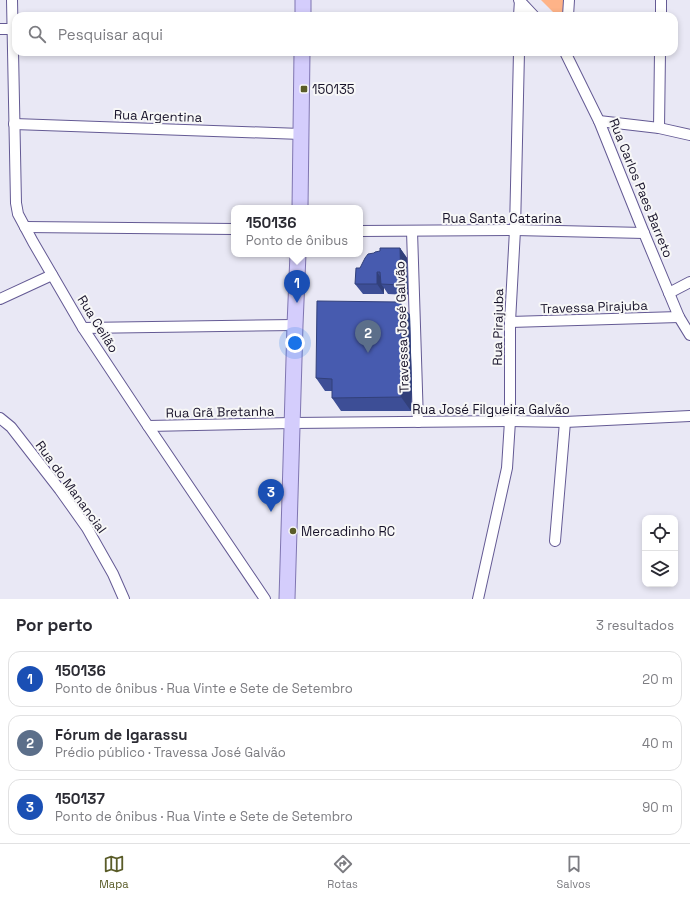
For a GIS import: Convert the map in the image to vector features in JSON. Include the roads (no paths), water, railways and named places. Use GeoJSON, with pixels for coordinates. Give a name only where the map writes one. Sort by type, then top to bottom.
{"type":"FeatureCollection","features":[{"type":"Feature","properties":{"kind":"main road"},"geometry":{"type":"LineString","coordinates":[[303,0],[303,12]]}},
{"type":"Feature","properties":{"kind":"main road"},"geometry":{"type":"LineString","coordinates":[[300,205],[302,56]]}},
{"type":"Feature","properties":{"kind":"main road"},"geometry":{"type":"LineString","coordinates":[[287,599],[298,257]]}},
{"type":"Feature","properties":{"kind":"street","name":"Rua Ceilão"},"geometry":{"type":"LineString","coordinates":[[12,0],[13,12]]}},
{"type":"Feature","properties":{"kind":"street"},"geometry":{"type":"LineString","coordinates":[[519,12],[520,0]]}},
{"type":"Feature","properties":{"kind":"street"},"geometry":{"type":"LineString","coordinates":[[520,0],[530,12]]}},
{"type":"Feature","properties":{"kind":"street"},"geometry":{"type":"LineString","coordinates":[[568,12],[569,0]]}},
{"type":"Feature","properties":{"kind":"street"},"geometry":{"type":"LineString","coordinates":[[661,0],[661,12]]}},
{"type":"Feature","properties":{"kind":"street"},"geometry":{"type":"LineString","coordinates":[[0,29],[12,29]]}},
{"type":"Feature","properties":{"kind":"street","name":"Rua Ceilão"},"geometry":{"type":"LineString","coordinates":[[14,56],[14,124],[16,203],[18,214],[83,328],[265,599]]}},
{"type":"Feature","properties":{"kind":"street","name":"Rua Pirajuba"},"geometry":{"type":"LineString","coordinates":[[478,599],[507,468],[510,421],[510,322],[515,230],[518,56]]}},
{"type":"Feature","properties":{"kind":"street","name":"Rua Carlos Paes Barreto"},"geometry":{"type":"LineString","coordinates":[[567,56],[599,121],[679,317],[690,335]]}},
{"type":"Feature","properties":{"kind":"street"},"geometry":{"type":"LineString","coordinates":[[659,128],[660,56]]}},
{"type":"Feature","properties":{"kind":"street"},"geometry":{"type":"LineString","coordinates":[[599,121],[659,128],[690,135]]}},
{"type":"Feature","properties":{"kind":"street","name":"Rua Argentina"},"geometry":{"type":"LineString","coordinates":[[14,124],[301,134]]}},
{"type":"Feature","properties":{"kind":"street"},"geometry":{"type":"LineString","coordinates":[[25,227],[231,229]]}},
{"type":"Feature","properties":{"kind":"street","name":"Rua Santa Catarina"},"geometry":{"type":"LineString","coordinates":[[363,231],[515,230],[644,233]]}},
{"type":"Feature","properties":{"kind":"street","name":"Travessa José Galvão"},"geometry":{"type":"LineString","coordinates":[[412,231],[418,422]]}},
{"type":"Feature","properties":{"kind":"street"},"geometry":{"type":"LineString","coordinates":[[0,299],[52,275]]}},
{"type":"Feature","properties":{"kind":"street"},"geometry":{"type":"LineString","coordinates":[[669,293],[690,282]]}},
{"type":"Feature","properties":{"kind":"street","name":"Travessa Pirajuba"},"geometry":{"type":"LineString","coordinates":[[510,322],[679,317]]}},
{"type":"Feature","properties":{"kind":"street"},"geometry":{"type":"LineString","coordinates":[[83,328],[295,325]]}},
{"type":"Feature","properties":{"kind":"street","name":"Rua José Filgueira Galvão"},"geometry":{"type":"LineString","coordinates":[[292,423],[510,421],[565,422],[690,416]]}},
{"type":"Feature","properties":{"kind":"street","name":"Rua do Manancial"},"geometry":{"type":"LineString","coordinates":[[0,418],[11,427],[60,490],[87,528],[113,574],[124,599]]}},
{"type":"Feature","properties":{"kind":"street"},"geometry":{"type":"LineString","coordinates":[[555,541],[565,422]]}},
{"type":"Feature","properties":{"kind":"street","name":"Rua Grã Bretanha"},"geometry":{"type":"LineString","coordinates":[[148,426],[292,423]]}},
{"type":"Feature","properties":{"kind":"place","name":"150135"},"geometry":{"type":"Point","coordinates":[304,89]}},
{"type":"Feature","properties":{"kind":"place","name":"150136"},"geometry":{"type":"Point","coordinates":[297,303]}},
{"type":"Feature","properties":{"kind":"place","name":"Fórum de Igarassu"},"geometry":{"type":"Point","coordinates":[368,353]}},
{"type":"Feature","properties":{"kind":"place","name":"150137"},"geometry":{"type":"Point","coordinates":[271,512]}},
{"type":"Feature","properties":{"kind":"place","name":"Mercadinho RC"},"geometry":{"type":"Point","coordinates":[293,531]}}]}
